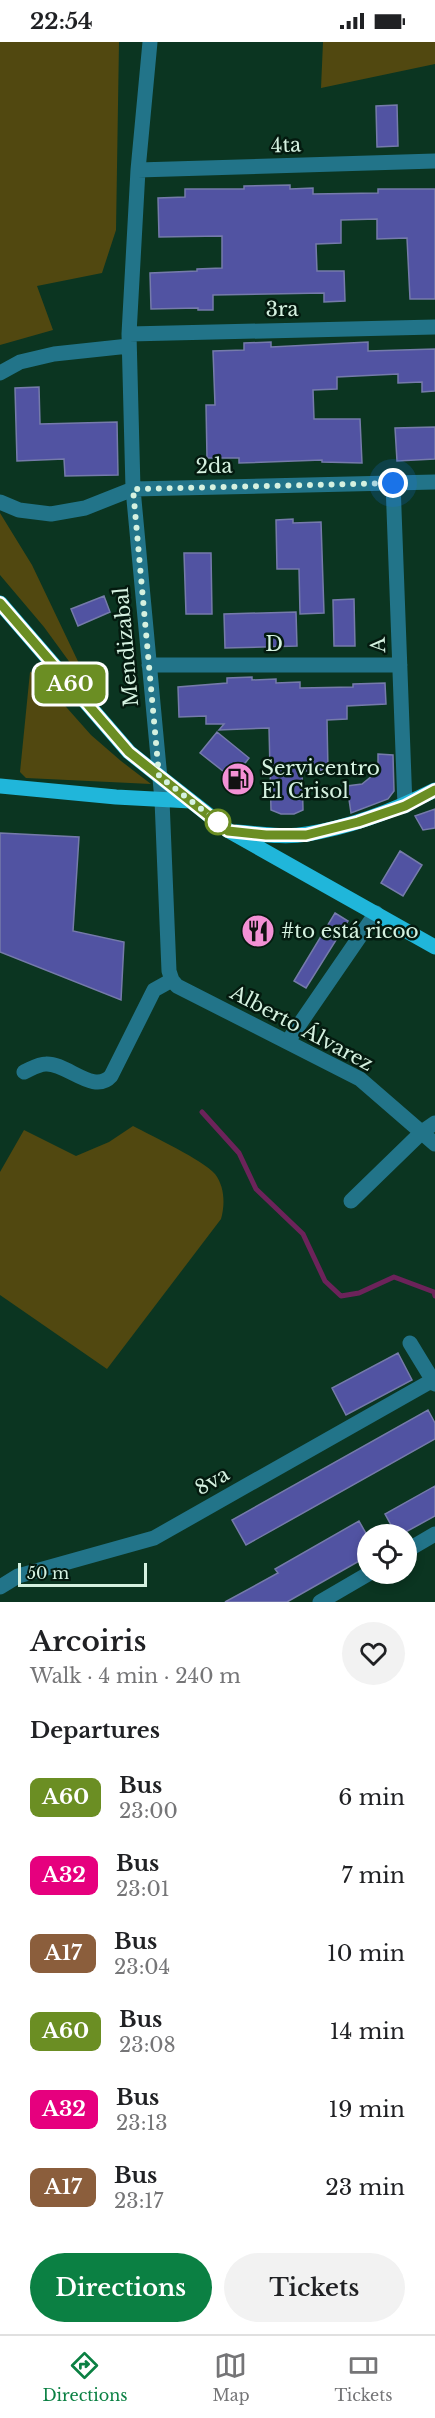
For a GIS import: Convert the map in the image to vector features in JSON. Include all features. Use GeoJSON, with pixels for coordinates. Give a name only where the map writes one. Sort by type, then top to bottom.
{"type":"FeatureCollection","features":[{"type":"Feature","properties":{"kind":"main road"},"geometry":{"type":"LineString","coordinates":[[0,603],[129,752],[228,831],[435,947]]}},
{"type":"Feature","properties":{"kind":"main road"},"geometry":{"type":"LineString","coordinates":[[0,786],[191,801]]}},
{"type":"Feature","properties":{"kind":"main road"},"geometry":{"type":"LineString","coordinates":[[228,831],[266,835],[306,835],[358,822],[405,806],[435,790]]}},
{"type":"Feature","properties":{"kind":"street","name":"Mendizabal"},"geometry":{"type":"LineString","coordinates":[[150,42],[138,170],[129,340],[133,489],[162,800],[172,980]]}},
{"type":"Feature","properties":{"kind":"street","name":"4ta"},"geometry":{"type":"LineString","coordinates":[[138,170],[435,161]]}},
{"type":"Feature","properties":{"kind":"street","name":"3ra"},"geometry":{"type":"LineString","coordinates":[[0,373],[20,362],[129,340],[435,327]]}},
{"type":"Feature","properties":{"kind":"street","name":"2da"},"geometry":{"type":"LineString","coordinates":[[0,502],[19,510],[51,514],[85,508],[133,489],[435,482]]}},
{"type":"Feature","properties":{"kind":"street","name":"A"},"geometry":{"type":"LineString","coordinates":[[393,483],[405,806]]}},
{"type":"Feature","properties":{"kind":"street","name":"D"},"geometry":{"type":"LineString","coordinates":[[149,665],[399,665]]}},
{"type":"Feature","properties":{"kind":"street"},"geometry":{"type":"LineString","coordinates":[[288,1041],[376,913]]}},
{"type":"Feature","properties":{"kind":"street","name":"Alberto Álvarez"},"geometry":{"type":"LineString","coordinates":[[172,980],[177,986],[360,1079],[429,1128],[435,1144]]}},
{"type":"Feature","properties":{"kind":"street"},"geometry":{"type":"LineString","coordinates":[[24,1072],[46,1064],[100,1083],[106,1081],[111,1076],[154,990],[172,980]]}},
{"type":"Feature","properties":{"kind":"street"},"geometry":{"type":"LineString","coordinates":[[351,1201],[429,1128]]}},
{"type":"Feature","properties":{"kind":"street"},"geometry":{"type":"LineString","coordinates":[[410,1343],[434,1382]]}},
{"type":"Feature","properties":{"kind":"street","name":"8va"},"geometry":{"type":"LineString","coordinates":[[0,1587],[18,1576],[154,1538],[434,1382]]}},
{"type":"Feature","properties":{"kind":"street"},"geometry":{"type":"LineString","coordinates":[[417,1545],[435,1534]]}},
{"type":"Feature","properties":{"kind":"street"},"geometry":{"type":"LineString","coordinates":[[320,1602],[357,1580]]}},
{"type":"Feature","properties":{"kind":"shaded area"},"geometry":{"type":"Polygon","coordinates":[[[0,42],[119,42],[116,230],[102,273],[37,286],[53,330],[0,345],[0,42]]]}},
{"type":"Feature","properties":{"kind":"shaded area"},"geometry":{"type":"Polygon","coordinates":[[[323,42],[435,42],[435,64],[321,88],[323,42]]]}},
{"type":"Feature","properties":{"kind":"shaded area"},"geometry":{"type":"Polygon","coordinates":[[[0,513],[32,565],[95,697],[44,627],[0,575],[0,513]]]}},
{"type":"Feature","properties":{"kind":"shaded area"},"geometry":{"type":"Polygon","coordinates":[[[30,672],[36,673],[91,735],[151,784],[26,778],[20,772],[30,672]]]}},
{"type":"Feature","properties":{"kind":"shaded area"},"geometry":{"type":"Polygon","coordinates":[[[133,1126],[177,1148],[209,1168],[221,1185],[223,1208],[221,1219],[107,1369],[0,1295],[0,1172],[24,1130],[76,1156],[109,1142],[133,1126]]]}},
{"type":"Feature","properties":{"kind":"building"},"geometry":{"type":"Polygon","coordinates":[[[397,105],[398,146],[377,147],[376,106],[397,105]]]}},
{"type":"Feature","properties":{"kind":"building"},"geometry":{"type":"Polygon","coordinates":[[[290,185],[290,189],[313,188],[313,194],[378,193],[378,189],[435,189],[435,299],[410,299],[407,238],[377,239],[377,219],[341,220],[341,243],[316,244],[317,271],[344,271],[345,301],[324,302],[324,293],[213,295],[213,310],[151,309],[150,273],[222,268],[222,236],[159,237],[158,198],[185,197],[185,189],[244,189],[244,186],[290,185]]]}},
{"type":"Feature","properties":{"kind":"building"},"geometry":{"type":"Polygon","coordinates":[[[271,342],[271,347],[368,342],[368,351],[435,349],[435,391],[422,392],[422,382],[398,383],[398,374],[337,377],[337,389],[313,390],[314,419],[360,419],[362,463],[322,462],[322,460],[239,463],[239,458],[207,458],[206,405],[215,405],[213,351],[244,350],[244,343],[271,342]]]}},
{"type":"Feature","properties":{"kind":"building"},"geometry":{"type":"Polygon","coordinates":[[[39,387],[40,424],[117,422],[118,475],[65,476],[64,459],[17,461],[15,388],[39,387]]]}},
{"type":"Feature","properties":{"kind":"building"},"geometry":{"type":"Polygon","coordinates":[[[435,427],[435,459],[397,461],[395,428],[435,427]]]}},
{"type":"Feature","properties":{"kind":"building"},"geometry":{"type":"Polygon","coordinates":[[[293,519],[293,523],[321,522],[324,613],[300,614],[299,569],[277,569],[276,520],[293,519]]]}},
{"type":"Feature","properties":{"kind":"building"},"geometry":{"type":"Polygon","coordinates":[[[184,553],[211,553],[212,614],[186,614],[184,553]]]}},
{"type":"Feature","properties":{"kind":"building"},"geometry":{"type":"Polygon","coordinates":[[[104,596],[110,612],[78,626],[71,609],[104,596]]]}},
{"type":"Feature","properties":{"kind":"building"},"geometry":{"type":"Polygon","coordinates":[[[354,599],[355,646],[334,646],[333,600],[354,599]]]}},
{"type":"Feature","properties":{"kind":"building"},"geometry":{"type":"Polygon","coordinates":[[[296,612],[297,646],[225,648],[224,614],[296,612]]]}},
{"type":"Feature","properties":{"kind":"building"},"geometry":{"type":"Polygon","coordinates":[[[252,677],[252,680],[276,679],[276,683],[300,682],[300,688],[353,687],[353,684],[385,683],[386,704],[347,706],[347,719],[327,720],[328,770],[302,771],[303,810],[294,814],[281,814],[271,810],[269,728],[219,730],[224,724],[206,724],[206,716],[179,717],[178,687],[227,683],[227,678],[252,677]]]}},
{"type":"Feature","properties":{"kind":"building"},"geometry":{"type":"Polygon","coordinates":[[[217,732],[249,758],[233,779],[200,753],[217,732]]]}},
{"type":"Feature","properties":{"kind":"building"},"geometry":{"type":"Polygon","coordinates":[[[378,754],[393,755],[394,791],[388,799],[351,813],[347,786],[362,784],[378,771],[378,754]]]}},
{"type":"Feature","properties":{"kind":"building"},"geometry":{"type":"Polygon","coordinates":[[[435,809],[435,828],[423,830],[415,816],[435,809]]]}},
{"type":"Feature","properties":{"kind":"building"},"geometry":{"type":"Polygon","coordinates":[[[0,833],[79,837],[73,931],[124,942],[121,1000],[0,952],[0,833]]]}},
{"type":"Feature","properties":{"kind":"building"},"geometry":{"type":"Polygon","coordinates":[[[400,851],[422,865],[403,896],[381,883],[400,851]]]}},
{"type":"Feature","properties":{"kind":"building"},"geometry":{"type":"Polygon","coordinates":[[[335,913],[348,921],[306,988],[294,981],[335,913]]]}},
{"type":"Feature","properties":{"kind":"building"},"geometry":{"type":"Polygon","coordinates":[[[398,1353],[412,1380],[346,1415],[332,1388],[398,1353]]]}},
{"type":"Feature","properties":{"kind":"building"},"geometry":{"type":"Polygon","coordinates":[[[428,1410],[435,1423],[435,1439],[246,1545],[232,1520],[428,1410]]]}},
{"type":"Feature","properties":{"kind":"building"},"geometry":{"type":"Polygon","coordinates":[[[435,1486],[435,1516],[417,1526],[417,1524],[390,1524],[385,1514],[435,1486]]]}},
{"type":"Feature","properties":{"kind":"building"},"geometry":{"type":"Polygon","coordinates":[[[359,1521],[361,1524],[357,1524],[357,1562],[287,1602],[225,1602],[278,1573],[275,1569],[359,1521]]]}},
{"type":"Feature","properties":{"kind":"waterway"},"geometry":{"type":"LineString","coordinates":[[202,1112],[239,1153],[256,1189],[303,1234],[325,1281],[341,1296],[359,1293],[394,1277],[434,1292],[435,1296]]}},
{"type":"Feature","properties":{"kind":"bus line","name":"A60"},"geometry":{"type":"LineString","coordinates":[[0,603],[129,752],[228,831],[266,835],[306,835],[358,822],[405,806],[435,790]]}},
{"type":"Feature","properties":{"kind":"place","name":"Servicentro El Crisol"},"geometry":{"type":"Point","coordinates":[238,779]}},
{"type":"Feature","properties":{"kind":"place","name":"#to está ricoo"},"geometry":{"type":"Point","coordinates":[258,931]}},
{"type":"Feature","properties":{"kind":"route"},"geometry":{"type":"LineString","coordinates":[[218,822],[159,776],[133,489],[393,483]]}}]}
